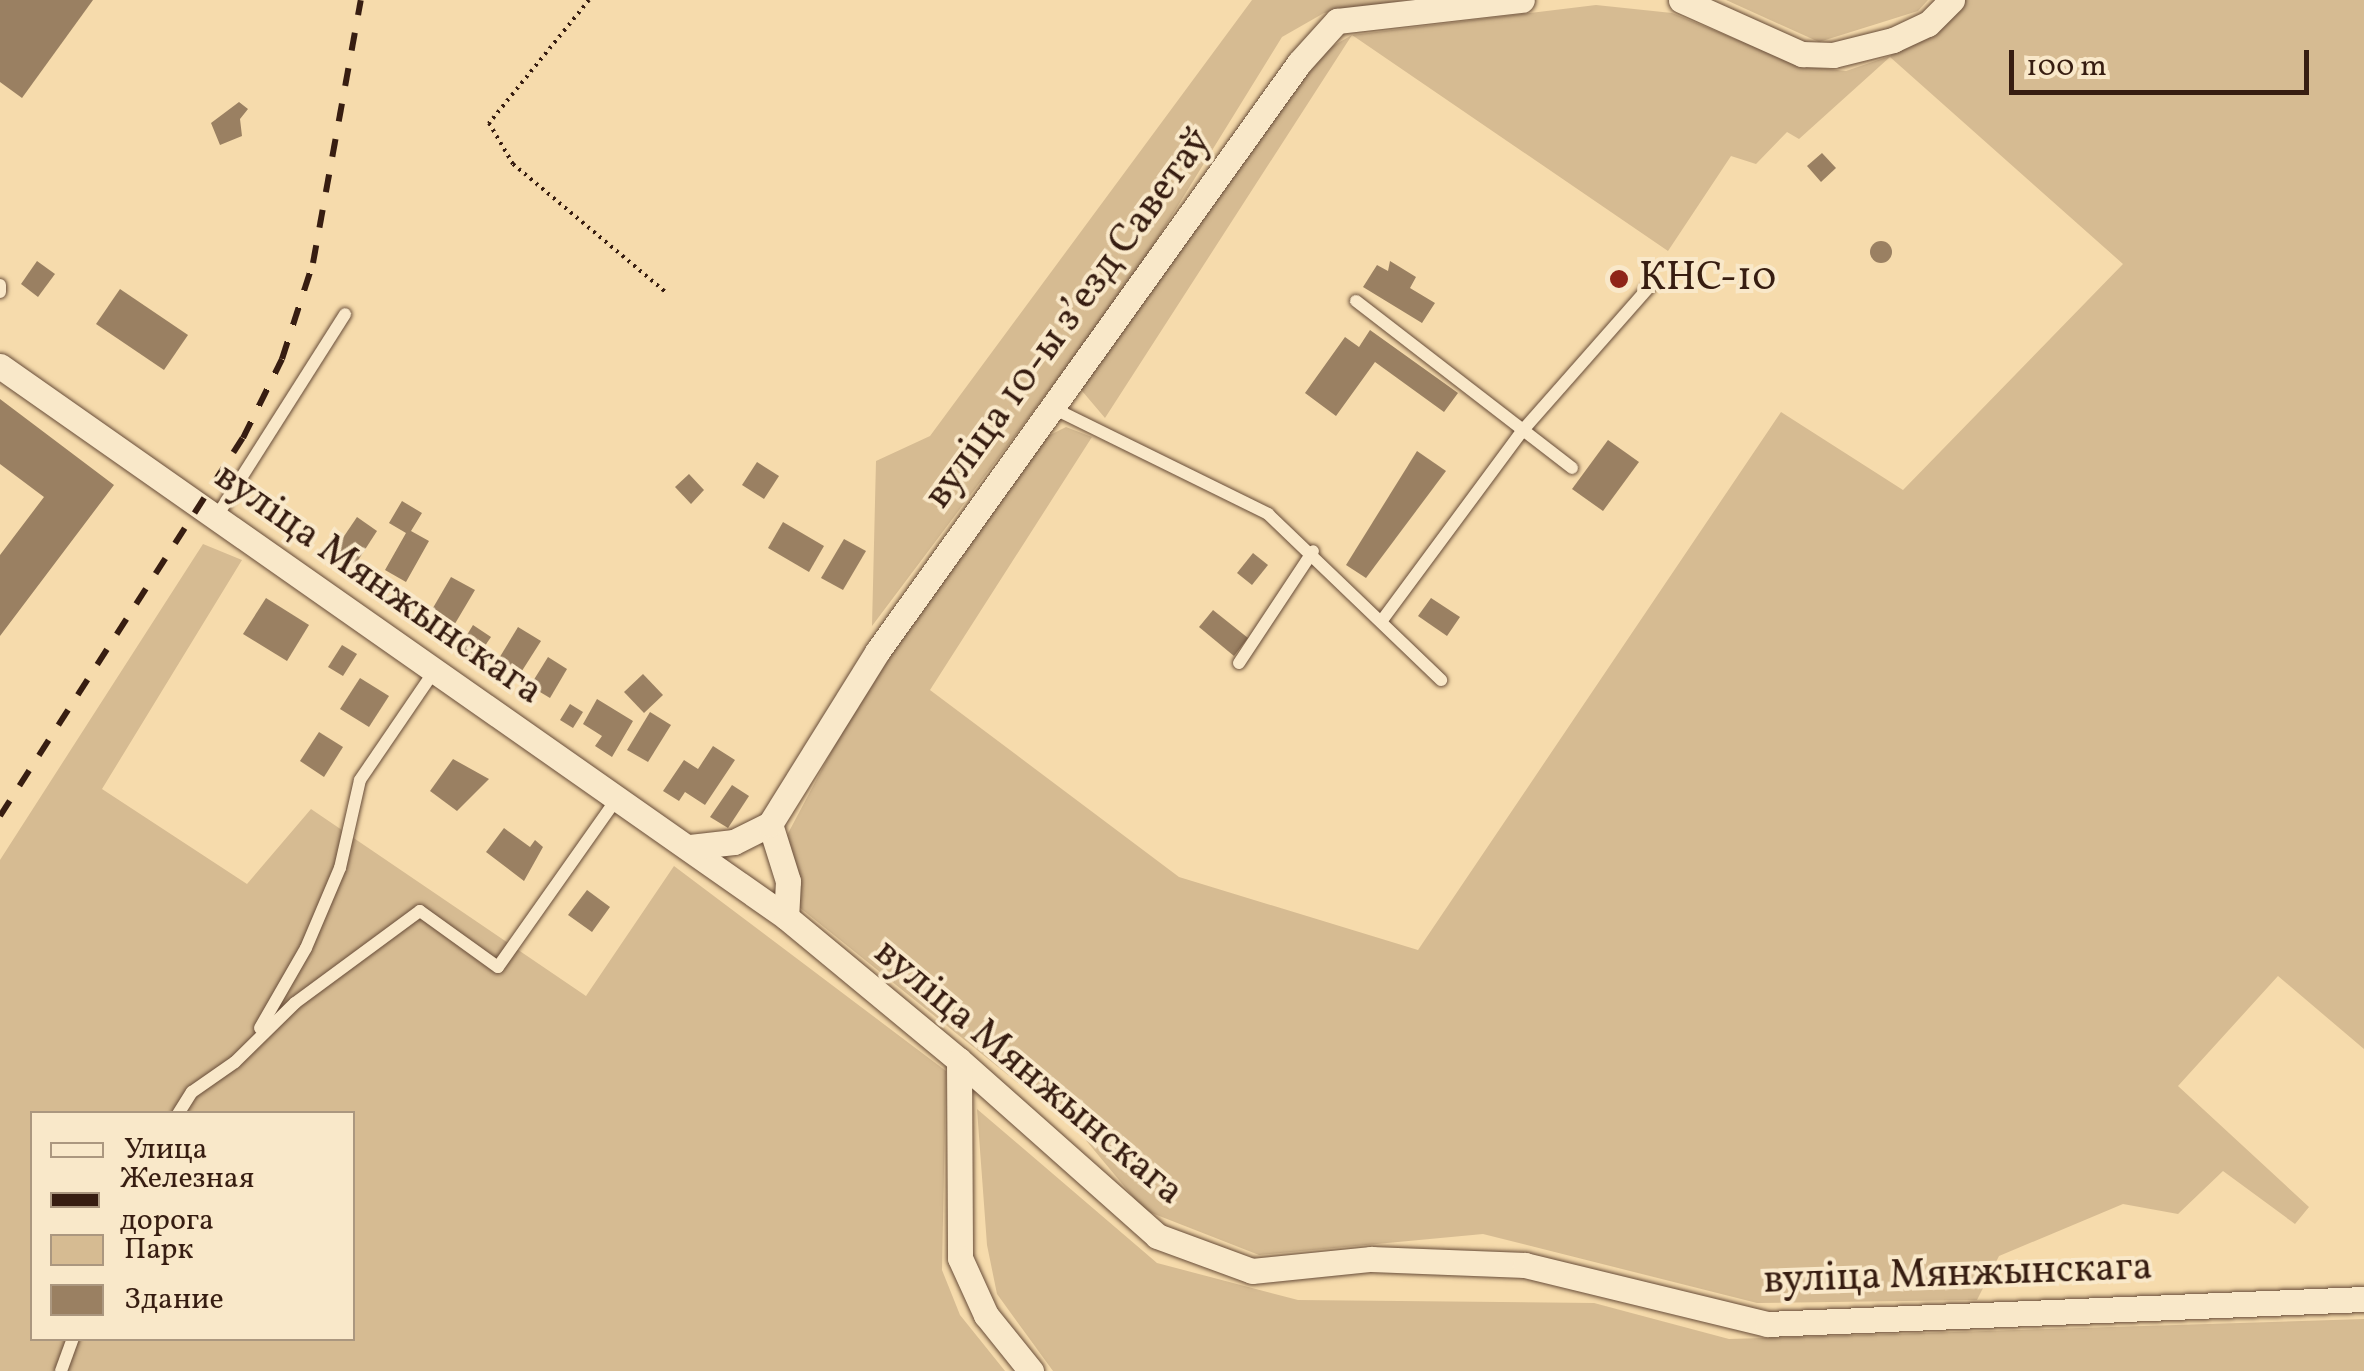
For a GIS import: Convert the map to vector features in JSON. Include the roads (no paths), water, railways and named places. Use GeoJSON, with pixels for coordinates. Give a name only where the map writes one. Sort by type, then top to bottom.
{"type":"FeatureCollection","features":[{"type":"Feature","properties":{"kind":"street","name":"вуліца 10-ы зʼезд Саветаў"},"geometry":{"type":"LineString","coordinates":[[770,824],[877,652],[1298,62],[1337,21],[1522,0]]}},
{"type":"Feature","properties":{"kind":"street"},"geometry":{"type":"LineString","coordinates":[[1681,0],[1802,54],[1833,54],[1893,40],[1928,24],[1952,0]]}},
{"type":"Feature","properties":{"kind":"street","name":"вуліца Мянжынскага"},"geometry":{"type":"LineString","coordinates":[[0,366],[690,846],[786,917],[960,1060],[1157,1236],[1252,1271],[1371,1259],[1525,1265],[1767,1324],[2364,1299]]}},
{"type":"Feature","properties":{"kind":"street"},"geometry":{"type":"LineString","coordinates":[[690,846],[734,842],[770,824],[788,882],[786,917]]}},
{"type":"Feature","properties":{"kind":"street"},"geometry":{"type":"LineString","coordinates":[[960,1060],[960,1258],[986,1314],[1031,1371]]}},
{"type":"Feature","properties":{"kind":"lane"},"geometry":{"type":"LineString","coordinates":[[1384,619],[1524,430],[1650,286]]}},
{"type":"Feature","properties":{"kind":"lane"},"geometry":{"type":"LineString","coordinates":[[1356,301],[1572,468]]}},
{"type":"Feature","properties":{"kind":"lane"},"geometry":{"type":"LineString","coordinates":[[217,516],[345,314]]}},
{"type":"Feature","properties":{"kind":"lane"},"geometry":{"type":"LineString","coordinates":[[1053,408],[1268,514],[1384,619],[1441,680]]}},
{"type":"Feature","properties":{"kind":"lane"},"geometry":{"type":"LineString","coordinates":[[1239,664],[1313,551]]}},
{"type":"Feature","properties":{"kind":"lane"},"geometry":{"type":"LineString","coordinates":[[235,1062],[277,1005],[306,948],[340,868],[360,780],[436,670]]}},
{"type":"Feature","properties":{"kind":"lane"},"geometry":{"type":"LineString","coordinates":[[180,1111],[192,1092],[235,1062],[295,1002],[420,912],[498,967],[617,798]]}},
{"type":"Feature","properties":{"kind":"lane"},"geometry":{"type":"LineString","coordinates":[[61,1371],[72,1341]]}},
{"type":"Feature","properties":{"kind":"railway"},"geometry":{"type":"LineString","coordinates":[[0,816],[243,438],[282,359],[313,263],[361,0]]}},
{"type":"Feature","properties":{"kind":"place","name":"КНС-10"},"geometry":{"type":"Point","coordinates":[1619,279]}}]}
